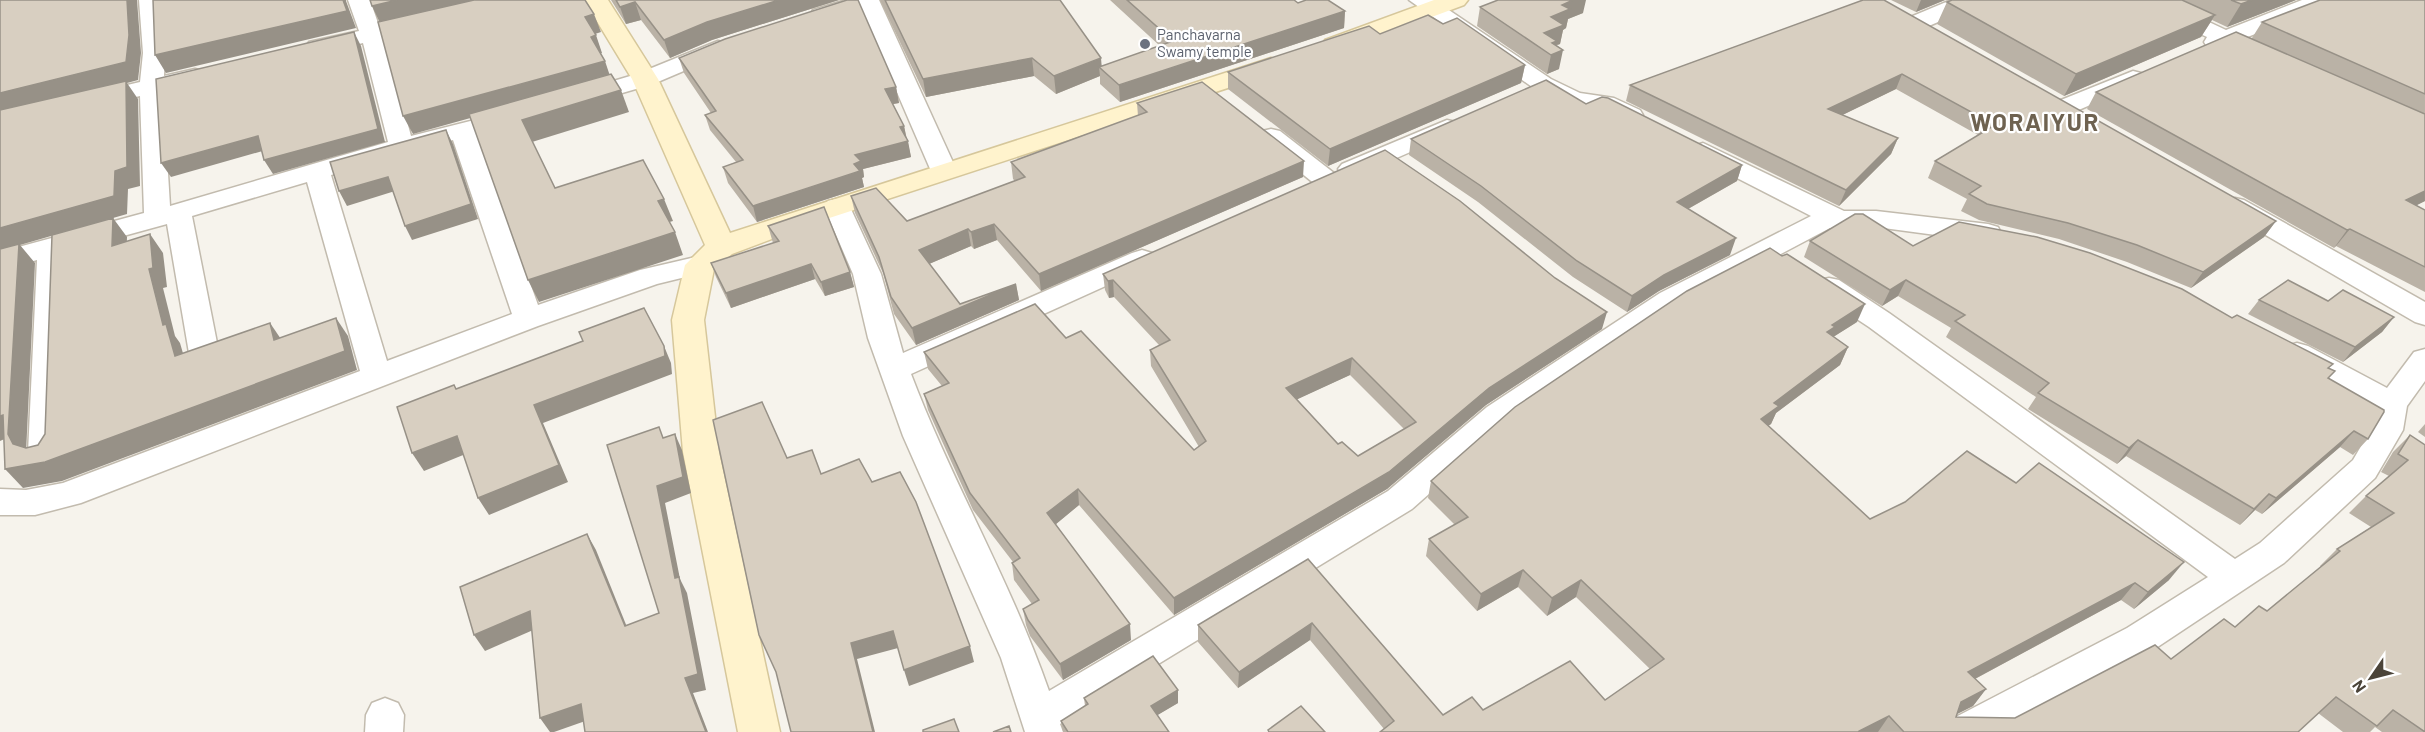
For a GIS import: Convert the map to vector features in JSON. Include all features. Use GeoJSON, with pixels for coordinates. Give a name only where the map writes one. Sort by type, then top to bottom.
{"type":"FeatureCollection","features":[{"type":"Feature","properties":{"kind":"main road"},"geometry":{"type":"LineString","coordinates":[[596,0],[645,79],[711,256],[688,320],[698,431],[759,732]]}},
{"type":"Feature","properties":{"kind":"main road"},"geometry":{"type":"LineString","coordinates":[[711,256],[837,207],[944,171],[1217,95],[1304,55],[1437,3]]}},
{"type":"Feature","properties":{"kind":"street"},"geometry":{"type":"LineString","coordinates":[[150,0],[154,53],[151,86],[168,215],[204,353]]}},
{"type":"Feature","properties":{"kind":"street"},"geometry":{"type":"LineString","coordinates":[[358,0],[369,35],[377,50],[401,146]]}},
{"type":"Feature","properties":{"kind":"street"},"geometry":{"type":"LineString","coordinates":[[800,22],[868,0],[944,171]]}},
{"type":"Feature","properties":{"kind":"street"},"geometry":{"type":"LineString","coordinates":[[1947,41],[1907,19],[1970,0]]}},
{"type":"Feature","properties":{"kind":"street"},"geometry":{"type":"LineString","coordinates":[[2144,0],[2277,62]]}},
{"type":"Feature","properties":{"kind":"street"},"geometry":{"type":"LineString","coordinates":[[2192,52],[2321,0]]}},
{"type":"Feature","properties":{"kind":"street"},"geometry":{"type":"LineString","coordinates":[[1437,3],[1532,89],[1574,99],[1606,103],[1650,124]]}},
{"type":"Feature","properties":{"kind":"street"},"geometry":{"type":"LineString","coordinates":[[291,53],[440,18]]}},
{"type":"Feature","properties":{"kind":"street"},"geometry":{"type":"LineString","coordinates":[[0,261],[645,79],[744,40]]}},
{"type":"Feature","properties":{"kind":"street"},"geometry":{"type":"LineString","coordinates":[[2066,108],[2150,71]]}},
{"type":"Feature","properties":{"kind":"street"},"geometry":{"type":"LineString","coordinates":[[70,106],[212,72]]}},
{"type":"Feature","properties":{"kind":"street"},"geometry":{"type":"LineString","coordinates":[[1253,123],[1315,184],[1387,155],[1467,118]]}},
{"type":"Feature","properties":{"kind":"street"},"geometry":{"type":"LineString","coordinates":[[463,132],[528,319]]}},
{"type":"Feature","properties":{"kind":"street"},"geometry":{"type":"LineString","coordinates":[[1680,139],[1836,218]]}},
{"type":"Feature","properties":{"kind":"street"},"geometry":{"type":"LineString","coordinates":[[1387,155],[1412,171]]}},
{"type":"Feature","properties":{"kind":"street"},"geometry":{"type":"LineString","coordinates":[[316,170],[375,376]]}},
{"type":"Feature","properties":{"kind":"street"},"geometry":{"type":"LineString","coordinates":[[2219,196],[2425,315]]}},
{"type":"Feature","properties":{"kind":"street"},"geometry":{"type":"LineString","coordinates":[[837,207],[867,274],[882,338],[896,369],[919,436],[959,520],[1014,648],[1041,725],[1400,500],[1498,415],[1617,322],[1670,300],[1825,219],[1836,218],[1975,230],[2016,240]]}},
{"type":"Feature","properties":{"kind":"street"},"geometry":{"type":"LineString","coordinates":[[44,453],[51,247]]}},
{"type":"Feature","properties":{"kind":"street"},"geometry":{"type":"LineString","coordinates":[[896,369],[1169,247]]}},
{"type":"Feature","properties":{"kind":"street"},"geometry":{"type":"LineString","coordinates":[[1769,249],[1879,320],[2234,577]]}},
{"type":"Feature","properties":{"kind":"street"},"geometry":{"type":"LineString","coordinates":[[0,502],[9,504],[37,502],[69,494],[528,319],[711,256]]}},
{"type":"Feature","properties":{"kind":"street"},"geometry":{"type":"LineString","coordinates":[[2268,338],[2389,417],[2415,448]]}},
{"type":"Feature","properties":{"kind":"street"},"geometry":{"type":"LineString","coordinates":[[1964,732],[2140,639],[2272,553],[2364,469],[2389,417],[2425,359]]}},
{"type":"Feature","properties":{"kind":"building"},"geometry":{"type":"Polygon","coordinates":[[[0,0],[127,0],[129,35],[126,62],[0,93],[0,0]]]}},
{"type":"Feature","properties":{"kind":"building"},"geometry":{"type":"Polygon","coordinates":[[[153,0],[343,0],[347,11],[155,55],[153,0]]]}},
{"type":"Feature","properties":{"kind":"building"},"geometry":{"type":"Polygon","coordinates":[[[370,0],[397,0],[372,6],[370,0]]]}},
{"type":"Feature","properties":{"kind":"building"},"geometry":{"type":"Polygon","coordinates":[[[474,0],[585,0],[594,14],[585,17],[596,35],[591,37],[605,61],[403,116],[378,22],[474,0]]]}},
{"type":"Feature","properties":{"kind":"building"},"geometry":{"type":"Polygon","coordinates":[[[616,0],[779,0],[707,22],[664,40],[635,2],[620,7],[616,0]]]}},
{"type":"Feature","properties":{"kind":"building"},"geometry":{"type":"Polygon","coordinates":[[[847,0],[858,0],[896,87],[885,89],[904,126],[900,127],[908,141],[855,155],[861,161],[854,164],[860,171],[753,206],[723,167],[743,160],[705,115],[716,111],[679,58],[725,39],[847,0]]]}},
{"type":"Feature","properties":{"kind":"building"},"geometry":{"type":"Polygon","coordinates":[[[885,0],[1060,0],[1101,58],[1054,76],[1032,58],[923,79],[885,0]]]}},
{"type":"Feature","properties":{"kind":"building"},"geometry":{"type":"Polygon","coordinates":[[[1127,0],[1294,0],[1298,3],[1306,0],[1328,0],[1345,11],[1119,85],[1099,67],[1173,41],[1127,0]]]}},
{"type":"Feature","properties":{"kind":"building"},"geometry":{"type":"Polygon","coordinates":[[[1498,0],[1573,0],[1562,5],[1570,9],[1551,17],[1564,25],[1544,33],[1557,41],[1552,43],[1563,50],[1551,55],[1480,7],[1498,0]]]}},
{"type":"Feature","properties":{"kind":"building"},"geometry":{"type":"Polygon","coordinates":[[[1863,0],[1884,0],[2276,221],[2203,272],[2137,245],[2068,223],[1987,204],[1969,194],[1981,186],[1935,161],[1995,125],[1902,74],[1828,109],[1898,138],[1846,190],[1630,85],[1863,0]]]}},
{"type":"Feature","properties":{"kind":"building"},"geometry":{"type":"Polygon","coordinates":[[[1952,0],[2182,0],[2215,15],[2076,74],[1947,2],[1952,0]]]}},
{"type":"Feature","properties":{"kind":"building"},"geometry":{"type":"Polygon","coordinates":[[[2231,0],[2252,0],[2241,4],[2231,0]]]}},
{"type":"Feature","properties":{"kind":"building"},"geometry":{"type":"Polygon","coordinates":[[[2320,0],[2425,0],[2425,94],[2262,22],[2320,0]]]}},
{"type":"Feature","properties":{"kind":"building"},"geometry":{"type":"Polygon","coordinates":[[[1428,15],[1443,24],[1457,18],[1525,65],[1330,149],[1228,72],[1369,26],[1380,34],[1428,15]]]}},
{"type":"Feature","properties":{"kind":"building"},"geometry":{"type":"Polygon","coordinates":[[[354,32],[378,129],[264,160],[258,136],[161,163],[156,79],[354,32]]]}},
{"type":"Feature","properties":{"kind":"building"},"geometry":{"type":"Polygon","coordinates":[[[2236,32],[2425,114],[2425,191],[2406,200],[2425,210],[2425,267],[2350,229],[2347,230],[2096,92],[2236,32]]]}},
{"type":"Feature","properties":{"kind":"building"},"geometry":{"type":"Polygon","coordinates":[[[611,74],[621,90],[522,120],[555,188],[643,160],[664,199],[658,201],[675,232],[528,280],[469,114],[611,74]]]}},
{"type":"Feature","properties":{"kind":"building"},"geometry":{"type":"Polygon","coordinates":[[[1546,80],[1586,104],[1602,97],[1608,98],[1742,165],[1677,202],[1736,238],[1664,275],[1632,296],[1577,261],[1481,186],[1411,139],[1546,80]]]}},
{"type":"Feature","properties":{"kind":"building"},"geometry":{"type":"Polygon","coordinates":[[[126,81],[127,167],[115,171],[114,196],[0,228],[0,110],[126,81]]]}},
{"type":"Feature","properties":{"kind":"building"},"geometry":{"type":"Polygon","coordinates":[[[1202,82],[1304,161],[1039,274],[994,224],[971,232],[968,229],[919,250],[960,304],[1016,284],[912,328],[891,297],[879,257],[851,196],[876,188],[907,221],[1025,177],[1011,162],[1147,112],[1137,103],[1202,82]]]}},
{"type":"Feature","properties":{"kind":"building"},"geometry":{"type":"Polygon","coordinates":[[[446,130],[471,204],[405,226],[388,177],[339,191],[330,162],[446,130]]]}},
{"type":"Feature","properties":{"kind":"building"},"geometry":{"type":"Polygon","coordinates":[[[1385,150],[1460,201],[1555,278],[1607,312],[1489,388],[1389,472],[1174,598],[1078,489],[1047,513],[1130,624],[1060,664],[1028,620],[1023,609],[1039,600],[1012,563],[1020,558],[970,493],[924,394],[949,383],[924,352],[1035,304],[1066,338],[1081,331],[1194,450],[1206,441],[1150,350],[1170,340],[1113,280],[1108,281],[1103,274],[1385,150]],[[1352,358],[1286,388],[1338,444],[1342,442],[1358,456],[1416,422],[1352,358]]]}},
{"type":"Feature","properties":{"kind":"building"},"geometry":{"type":"Polygon","coordinates":[[[824,207],[850,272],[821,282],[811,264],[726,293],[711,263],[779,241],[768,226],[824,207]]]}},
{"type":"Feature","properties":{"kind":"building"},"geometry":{"type":"Polygon","coordinates":[[[1855,214],[1863,214],[1913,246],[1959,222],[2037,237],[2090,253],[2182,289],[2232,318],[2237,315],[2333,364],[2328,368],[2335,371],[2328,378],[2384,412],[2368,439],[2354,431],[2276,498],[2269,494],[2254,509],[2138,440],[2129,448],[2038,393],[2049,383],[1955,321],[1965,315],[1906,280],[1890,290],[1810,241],[1855,214]]]}},
{"type":"Feature","properties":{"kind":"building"},"geometry":{"type":"Polygon","coordinates":[[[113,218],[112,246],[150,234],[153,268],[149,269],[163,325],[166,324],[175,356],[270,323],[274,340],[336,318],[345,351],[45,462],[5,469],[3,415],[0,416],[0,249],[19,244],[8,434],[13,444],[26,448],[38,445],[45,434],[52,235],[113,218]]]}},
{"type":"Feature","properties":{"kind":"building"},"geometry":{"type":"Polygon","coordinates":[[[1770,248],[1782,256],[1787,254],[1865,304],[1832,325],[1835,327],[1827,332],[1848,347],[1774,403],[1779,406],[1761,419],[1870,519],[1905,502],[1967,451],[2016,483],[2039,463],[2184,562],[2148,592],[2135,583],[1968,672],[1986,689],[1961,702],[1956,717],[2015,718],[2155,645],[2171,659],[2224,619],[2235,627],[2259,606],[2267,611],[2340,551],[2337,549],[2394,513],[2366,496],[2408,460],[2398,454],[2410,435],[2425,445],[2425,732],[2393,710],[2377,726],[2336,697],[2298,732],[1904,732],[1889,716],[1858,732],[1380,732],[1394,721],[1312,623],[1239,672],[1198,625],[1308,559],[1443,715],[1472,697],[1483,710],[1570,661],[1605,700],[1664,659],[1581,580],[1552,598],[1523,570],[1481,594],[1429,539],[1468,517],[1431,481],[1515,407],[1687,291],[1770,248]]]}},
{"type":"Feature","properties":{"kind":"building"},"geometry":{"type":"Polygon","coordinates":[[[2288,280],[2328,301],[2343,290],[2394,317],[2355,347],[2259,300],[2288,280]]]}},
{"type":"Feature","properties":{"kind":"building"},"geometry":{"type":"Polygon","coordinates":[[[644,308],[664,346],[665,356],[534,405],[559,465],[478,498],[457,436],[412,453],[397,407],[454,385],[456,389],[583,341],[579,332],[644,308]]]}},
{"type":"Feature","properties":{"kind":"building"},"geometry":{"type":"Polygon","coordinates":[[[762,402],[787,458],[812,450],[821,474],[859,459],[872,482],[900,472],[916,502],[970,646],[904,670],[893,631],[851,643],[873,732],[791,732],[776,672],[759,635],[713,420],[762,402]]]}},
{"type":"Feature","properties":{"kind":"building"},"geometry":{"type":"Polygon","coordinates":[[[659,427],[663,438],[675,434],[683,477],[657,486],[675,578],[679,577],[698,674],[685,678],[706,732],[585,732],[581,704],[540,718],[530,611],[474,635],[460,587],[587,534],[625,626],[659,613],[607,445],[659,427]]]}},
{"type":"Feature","properties":{"kind":"building"},"geometry":{"type":"Polygon","coordinates":[[[1153,656],[1178,690],[1151,706],[1169,732],[1068,732],[1061,721],[1088,704],[1084,698],[1153,656]]]}},
{"type":"Feature","properties":{"kind":"building"},"geometry":{"type":"Polygon","coordinates":[[[1301,706],[1325,732],[1269,732],[1268,730],[1301,706]]]}},
{"type":"Feature","properties":{"kind":"building"},"geometry":{"type":"Polygon","coordinates":[[[954,719],[959,732],[923,732],[923,730],[954,719]]]}},
{"type":"Feature","properties":{"kind":"building"},"geometry":{"type":"Polygon","coordinates":[[[1009,726],[1011,732],[993,732],[1009,726]]]}},
{"type":"Feature","properties":{"kind":"place","name":"Panchavarna Swamy temple"},"geometry":{"type":"Point","coordinates":[1145,44]}},
{"type":"Feature","properties":{"kind":"district","name":"WORAIYUR"},"geometry":{"type":"Point","coordinates":[2035,123]}}]}
